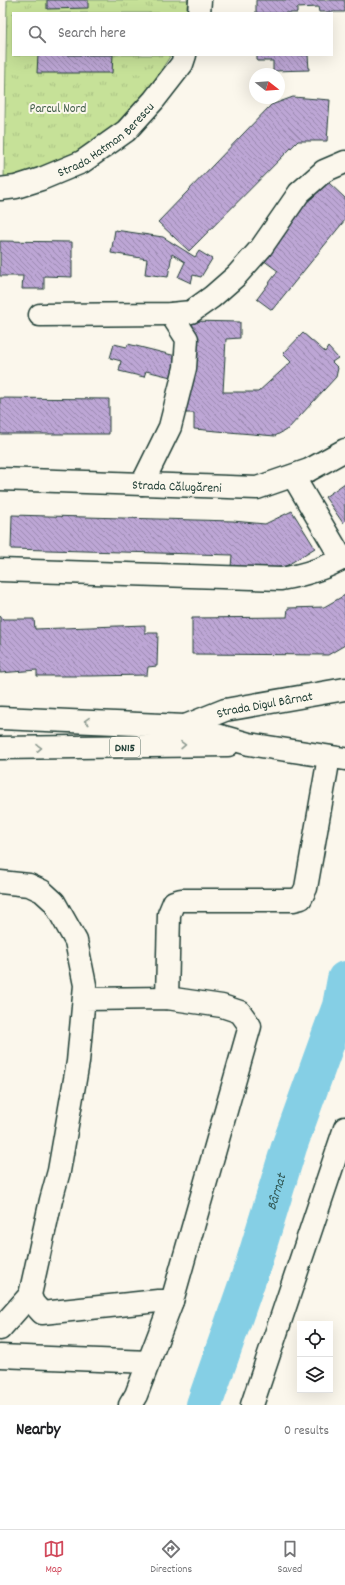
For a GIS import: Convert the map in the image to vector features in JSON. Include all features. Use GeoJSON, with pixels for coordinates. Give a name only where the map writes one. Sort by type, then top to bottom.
{"type":"FeatureCollection","features":[{"type":"Feature","properties":{"kind":"street"},"geometry":{"type":"LineString","coordinates":[[199,12],[200,0]]}},
{"type":"Feature","properties":{"kind":"street","name":"Strada Hatman Berescu"},"geometry":{"type":"LineString","coordinates":[[0,189],[16,187],[42,179],[82,162],[126,131],[154,100],[182,64],[185,56]]}},
{"type":"Feature","properties":{"kind":"street"},"geometry":{"type":"LineString","coordinates":[[40,315],[171,314],[191,312],[212,297],[236,276],[261,248],[299,193],[324,171],[345,162]]}},
{"type":"Feature","properties":{"kind":"street"},"geometry":{"type":"LineString","coordinates":[[142,484],[170,427],[185,368],[187,339],[171,314]]}},
{"type":"Feature","properties":{"kind":"street","name":"Strada Călugăreni"},"geometry":{"type":"LineString","coordinates":[[0,479],[257,488],[310,470],[345,450]]}},
{"type":"Feature","properties":{"kind":"street"},"geometry":{"type":"LineString","coordinates":[[0,570],[280,579],[302,576],[331,565],[343,558],[293,476]]}},
{"type":"Feature","properties":{"kind":"street","name":"Strada Digul Bârnat"},"geometry":{"type":"LineString","coordinates":[[84,747],[108,733],[164,735],[225,710],[345,689]]}},
{"type":"Feature","properties":{"kind":"street","name":"DN15"},"geometry":{"type":"LineString","coordinates":[[0,718],[186,726],[249,744],[337,758]]}},
{"type":"Feature","properties":{"kind":"street","name":"DN15"},"geometry":{"type":"LineString","coordinates":[[0,748],[249,744]]}},
{"type":"Feature","properties":{"kind":"street"},"geometry":{"type":"LineString","coordinates":[[166,998],[169,914],[174,902],[181,900],[293,900],[301,898],[306,888],[337,758]]}},
{"type":"Feature","properties":{"kind":"street"},"geometry":{"type":"LineString","coordinates":[[0,882],[29,885],[42,891],[54,902],[76,941],[85,985],[78,1062],[60,1171],[51,1200],[30,1295],[32,1303],[42,1313],[158,1301],[172,1301]]}},
{"type":"Feature","properties":{"kind":"street"},"geometry":{"type":"LineString","coordinates":[[84,999],[166,998],[222,1006],[240,1012],[250,1026],[172,1301],[136,1395],[130,1405]]}},
{"type":"Feature","properties":{"kind":"street"},"geometry":{"type":"LineString","coordinates":[[252,1405],[345,1128]]}},
{"type":"Feature","properties":{"kind":"street"},"geometry":{"type":"LineString","coordinates":[[0,1329],[30,1295]]}},
{"type":"Feature","properties":{"kind":"street"},"geometry":{"type":"LineString","coordinates":[[0,1356],[149,1362]]}},
{"type":"Feature","properties":{"kind":"green space","name":"Parcul Nord"},"geometry":{"type":"Polygon","coordinates":[[[7,0],[188,0],[186,12],[12,12],[12,56],[170,56],[141,100],[113,131],[69,162],[4,180],[7,0]]]}},
{"type":"Feature","properties":{"kind":"building"},"geometry":{"type":"Polygon","coordinates":[[[47,0],[88,0],[88,8],[47,9],[47,0]]]}},
{"type":"Feature","properties":{"kind":"building"},"geometry":{"type":"Polygon","coordinates":[[[256,0],[345,0],[345,12],[319,12],[318,7],[297,8],[297,12],[256,12],[256,0]]]}},
{"type":"Feature","properties":{"kind":"building"},"geometry":{"type":"Polygon","coordinates":[[[38,56],[113,56],[112,73],[37,73],[38,56]]]}},
{"type":"Feature","properties":{"kind":"building"},"geometry":{"type":"Polygon","coordinates":[[[257,56],[308,56],[309,70],[285,71],[285,68],[273,68],[273,61],[257,61],[257,56]]]}},
{"type":"Feature","properties":{"kind":"building"},"geometry":{"type":"Polygon","coordinates":[[[293,97],[330,100],[327,141],[298,141],[189,251],[158,222],[271,105],[285,104],[285,100],[293,97]]]}},
{"type":"Feature","properties":{"kind":"building"},"geometry":{"type":"Polygon","coordinates":[[[328,182],[345,198],[345,220],[272,310],[257,299],[278,271],[263,260],[307,202],[328,182]]]}},
{"type":"Feature","properties":{"kind":"building"},"geometry":{"type":"Polygon","coordinates":[[[115,230],[163,237],[195,257],[199,251],[212,259],[201,277],[193,275],[191,283],[178,277],[185,262],[172,254],[168,277],[145,274],[147,259],[111,253],[115,230]]]}},
{"type":"Feature","properties":{"kind":"building"},"geometry":{"type":"Polygon","coordinates":[[[0,241],[72,242],[72,277],[44,276],[44,289],[22,289],[23,276],[0,276],[0,241]]]}},
{"type":"Feature","properties":{"kind":"building"},"geometry":{"type":"Polygon","coordinates":[[[190,321],[240,322],[240,338],[226,339],[223,392],[258,392],[291,362],[283,354],[303,333],[325,352],[328,347],[338,358],[332,362],[338,368],[336,377],[288,429],[275,436],[194,429],[194,413],[186,413],[190,321]]]}},
{"type":"Feature","properties":{"kind":"building"},"geometry":{"type":"Polygon","coordinates":[[[114,344],[127,347],[128,344],[176,356],[171,377],[146,371],[144,377],[119,371],[121,361],[110,358],[114,344]]]}},
{"type":"Feature","properties":{"kind":"building"},"geometry":{"type":"Polygon","coordinates":[[[0,398],[109,399],[109,434],[0,434],[0,398]]]}},
{"type":"Feature","properties":{"kind":"building"},"geometry":{"type":"Polygon","coordinates":[[[345,483],[345,521],[343,523],[325,497],[345,483]]]}},
{"type":"Feature","properties":{"kind":"building"},"geometry":{"type":"Polygon","coordinates":[[[292,511],[315,548],[286,566],[268,569],[231,567],[232,555],[11,549],[12,515],[233,521],[265,524],[292,511]]]}},
{"type":"Feature","properties":{"kind":"building"},"geometry":{"type":"Polygon","coordinates":[[[345,595],[345,645],[328,655],[192,654],[192,618],[287,617],[288,608],[324,607],[345,595]]]}},
{"type":"Feature","properties":{"kind":"building"},"geometry":{"type":"Polygon","coordinates":[[[0,616],[3,619],[34,619],[35,629],[145,625],[145,633],[158,633],[157,666],[148,667],[147,675],[37,676],[37,670],[0,673],[0,616]]]}},
{"type":"Feature","properties":{"kind":"waterway","name":"Bârnat"},"geometry":{"type":"LineString","coordinates":[[204,1405],[253,1265],[289,1147],[340,1006],[345,979]]}}]}
